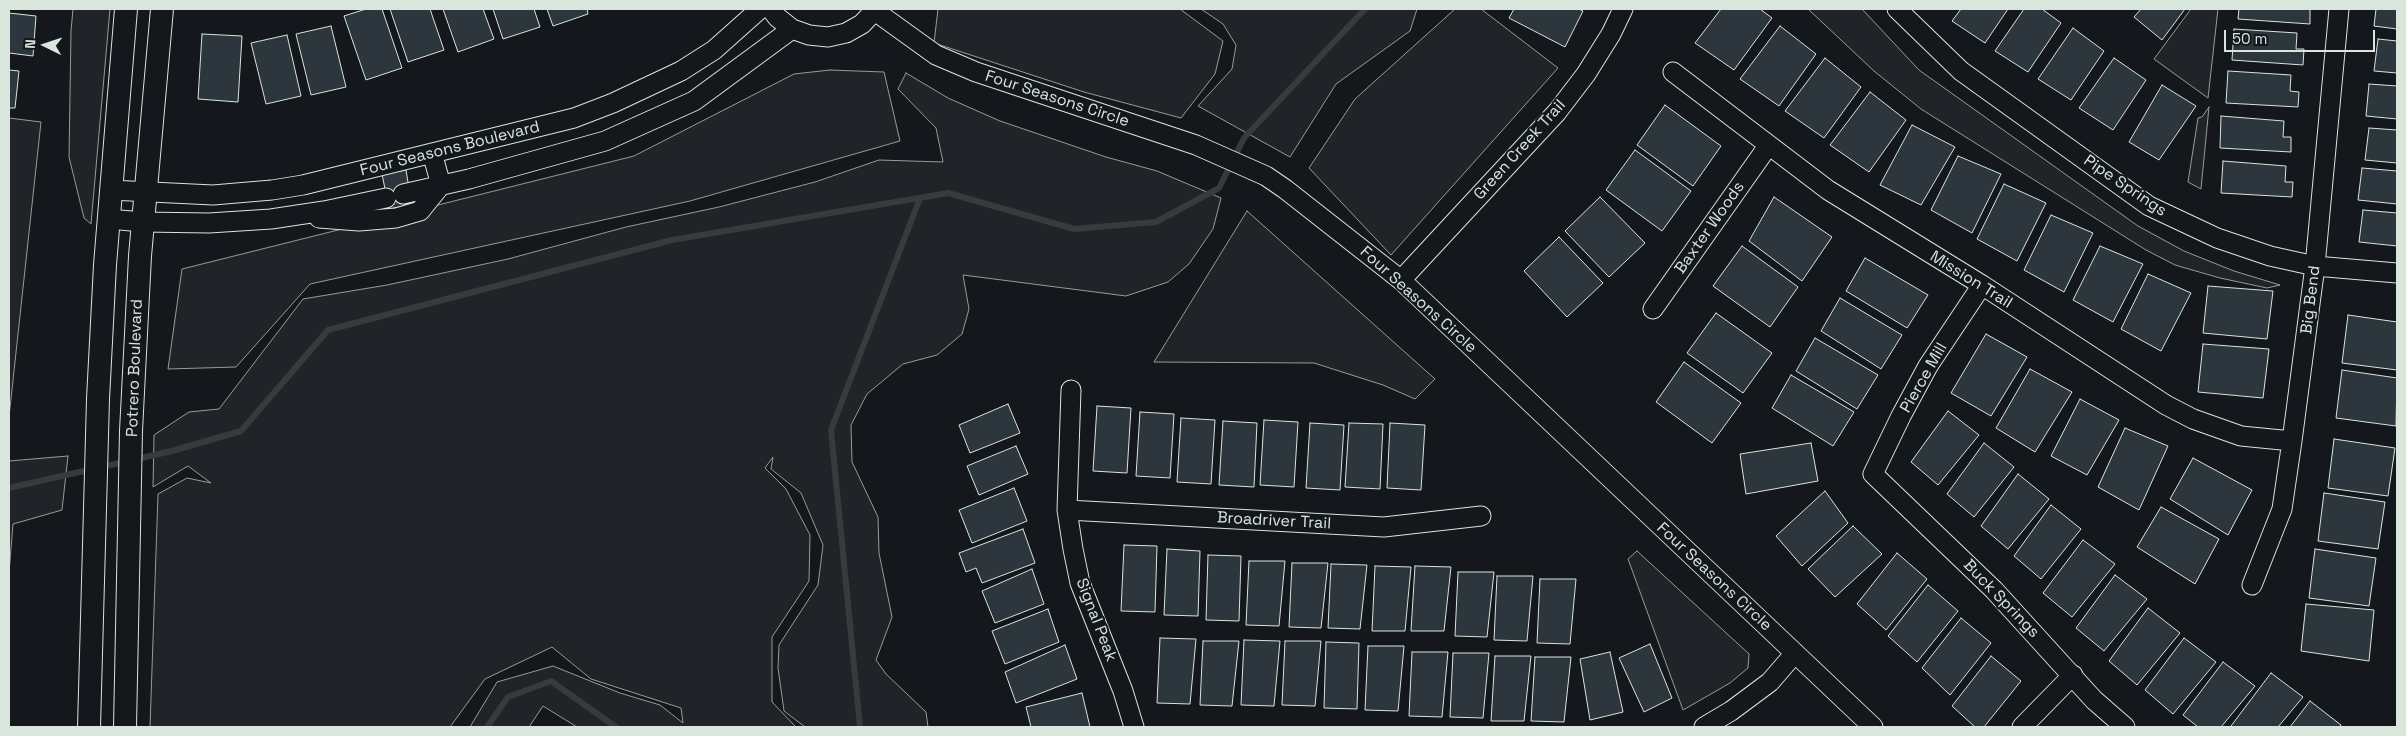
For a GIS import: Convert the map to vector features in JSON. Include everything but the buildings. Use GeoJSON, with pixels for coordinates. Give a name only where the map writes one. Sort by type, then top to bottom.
{"type":"FeatureCollection","features":[{"type":"Feature","properties":{"kind":"street"},"geometry":{"type":"LineString","coordinates":[[89,727],[97,438],[108,219],[126,9]]}},
{"type":"Feature","properties":{"kind":"street","name":"Potrero Boulevard"},"geometry":{"type":"LineString","coordinates":[[125,727],[131,509],[131,431],[145,192],[162,9]]}},
{"type":"Feature","properties":{"kind":"street","name":"Four Seasons Boulevard"},"geometry":{"type":"LineString","coordinates":[[110,190],[213,195],[296,187],[566,120],[613,103],[681,71],[714,50],[760,9]]}},
{"type":"Feature","properties":{"kind":"street","name":"Four Seasons Circle"},"geometry":{"type":"LineString","coordinates":[[772,9],[777,17],[792,29],[809,35],[828,37],[846,33],[862,24],[876,10],[936,55],[976,72],[1196,145],[1266,176],[1401,280],[1873,727]]}},
{"type":"Feature","properties":{"kind":"street","name":"Green Creek Trail"},"geometry":{"type":"LineString","coordinates":[[1401,280],[1557,112],[1586,74],[1612,34],[1623,9]]}},
{"type":"Feature","properties":{"kind":"street","name":"Pipe Springs"},"geometry":{"type":"LineString","coordinates":[[1897,9],[1961,71],[2149,206],[2217,238],[2270,256],[2315,266],[2397,273]]}},
{"type":"Feature","properties":{"kind":"street","name":"Big Bend"},"geometry":{"type":"LineString","coordinates":[[2252,585],[2282,509],[2315,266],[2339,9]]}},
{"type":"Feature","properties":{"kind":"street","name":"Four Seasons Boulevard"},"geometry":{"type":"LineString","coordinates":[[108,219],[143,222],[209,223],[290,216],[395,196],[605,141],[694,102],[792,29]]}},
{"type":"Feature","properties":{"kind":"street","name":"Mission Trail"},"geometry":{"type":"LineString","coordinates":[[1673,72],[1828,190],[1982,285],[2166,404],[2193,419],[2241,436],[2292,440]]}},
{"type":"Feature","properties":{"kind":"street","name":"Baxter Woods"},"geometry":{"type":"LineString","coordinates":[[1653,309],[1768,146]]}},
{"type":"Feature","properties":{"kind":"street"},"geometry":{"type":"LineString","coordinates":[[432,153],[441,185]]}},
{"type":"Feature","properties":{"kind":"street"},"geometry":{"type":"LineString","coordinates":[[337,177],[345,207]]}},
{"type":"Feature","properties":{"kind":"street","name":"Four Seasons Boulevard"},"geometry":{"type":"LineString","coordinates":[[290,216],[359,222],[396,218],[420,211],[441,185]]}},
{"type":"Feature","properties":{"kind":"street","name":"Pierce Mill"},"geometry":{"type":"LineString","coordinates":[[1873,474],[1928,366],[1982,285]]}},
{"type":"Feature","properties":{"kind":"street","name":"Signal Peak"},"geometry":{"type":"LineString","coordinates":[[1071,390],[1067,510],[1080,583],[1124,691],[1134,727]]}},
{"type":"Feature","properties":{"kind":"street","name":"Buck Springs"},"geometry":{"type":"LineString","coordinates":[[1873,474],[1994,590],[2094,700],[2125,727]]}},
{"type":"Feature","properties":{"kind":"street","name":"Broadriver Trail"},"geometry":{"type":"LineString","coordinates":[[1067,510],[1384,528],[1481,516]]}},
{"type":"Feature","properties":{"kind":"street"},"geometry":{"type":"LineString","coordinates":[[1704,727],[1731,712],[1770,682],[1795,653]]}},
{"type":"Feature","properties":{"kind":"street"},"geometry":{"type":"LineString","coordinates":[[2022,727],[2073,675]]}},
{"type":"Feature","properties":{"kind":"shaded area"},"geometry":{"type":"Polygon","coordinates":[[[73,9],[110,9],[91,224],[84,218],[69,157],[73,9]]]}},
{"type":"Feature","properties":{"kind":"shaded area"},"geometry":{"type":"Polygon","coordinates":[[[938,9],[1180,9],[1223,41],[1215,74],[1181,118],[1084,92],[934,43],[938,9]]]}},
{"type":"Feature","properties":{"kind":"shaded area"},"geometry":{"type":"Polygon","coordinates":[[[1201,9],[1417,9],[1410,31],[1336,84],[1290,157],[1198,106],[1232,69],[1236,45],[1223,24],[1201,9]]]}},
{"type":"Feature","properties":{"kind":"shaded area"},"geometry":{"type":"Polygon","coordinates":[[[1455,9],[1481,9],[1558,68],[1391,255],[1309,168],[1355,99],[1455,9]]]}},
{"type":"Feature","properties":{"kind":"shaded area"},"geometry":{"type":"Polygon","coordinates":[[[1808,9],[1862,9],[1919,70],[2138,226],[2184,251],[2234,271],[2280,285],[2267,288],[2220,278],[2175,265],[2146,250],[1921,109],[1874,71],[1808,9]]]}},
{"type":"Feature","properties":{"kind":"shaded area"},"geometry":{"type":"Polygon","coordinates":[[[2191,9],[2218,9],[2208,98],[2154,59],[2191,9]]]}},
{"type":"Feature","properties":{"kind":"shaded area"},"geometry":{"type":"Polygon","coordinates":[[[830,70],[884,72],[900,141],[690,201],[310,284],[236,367],[168,369],[182,269],[634,156],[794,74],[830,70]]]}},
{"type":"Feature","properties":{"kind":"shaded area"},"geometry":{"type":"Polygon","coordinates":[[[906,73],[948,98],[1000,121],[1106,157],[1157,171],[1221,198],[1213,229],[1189,264],[1168,282],[1126,296],[963,275],[969,309],[962,334],[937,355],[903,364],[867,394],[851,425],[852,462],[878,517],[879,553],[892,617],[876,660],[886,674],[926,712],[928,727],[805,727],[784,711],[778,668],[779,645],[818,585],[823,545],[801,493],[771,469],[773,457],[765,468],[786,489],[810,535],[809,581],[772,637],[772,702],[796,727],[577,727],[543,706],[529,727],[470,727],[497,682],[553,666],[620,693],[660,705],[683,723],[681,708],[591,679],[552,647],[485,679],[450,727],[150,727],[158,494],[187,478],[211,483],[188,466],[153,487],[154,435],[189,412],[219,409],[303,299],[387,285],[508,259],[626,227],[719,207],[815,182],[879,160],[943,162],[936,128],[898,89],[906,73]]]}},
{"type":"Feature","properties":{"kind":"shaded area"},"geometry":{"type":"Polygon","coordinates":[[[2209,107],[2201,189],[2188,182],[2198,118],[2202,117],[2209,107]]]}},
{"type":"Feature","properties":{"kind":"shaded area"},"geometry":{"type":"Polygon","coordinates":[[[9,118],[41,122],[9,417],[9,118]]]}},
{"type":"Feature","properties":{"kind":"shaded area"},"geometry":{"type":"Polygon","coordinates":[[[1247,211],[1435,379],[1415,399],[1383,385],[1314,363],[1154,362],[1247,211]]]}},
{"type":"Feature","properties":{"kind":"shaded area"},"geometry":{"type":"Polygon","coordinates":[[[68,456],[62,510],[13,524],[9,573],[9,461],[68,456]]]}},
{"type":"Feature","properties":{"kind":"shaded area"},"geometry":{"type":"Polygon","coordinates":[[[1637,551],[1749,654],[1748,668],[1730,683],[1683,710],[1628,559],[1637,551]]]}},
{"type":"Feature","properties":{"kind":"waterway"},"geometry":{"type":"LineString","coordinates":[[9,488],[172,451],[241,431],[328,330],[672,240],[948,193],[1074,229],[1156,222],[1219,188],[1244,138],[1365,9]]}},
{"type":"Feature","properties":{"kind":"waterway"},"geometry":{"type":"LineString","coordinates":[[860,727],[831,430],[920,198]]}},
{"type":"Feature","properties":{"kind":"waterway"},"geometry":{"type":"LineString","coordinates":[[487,727],[508,697],[551,681],[616,727]]}}]}
